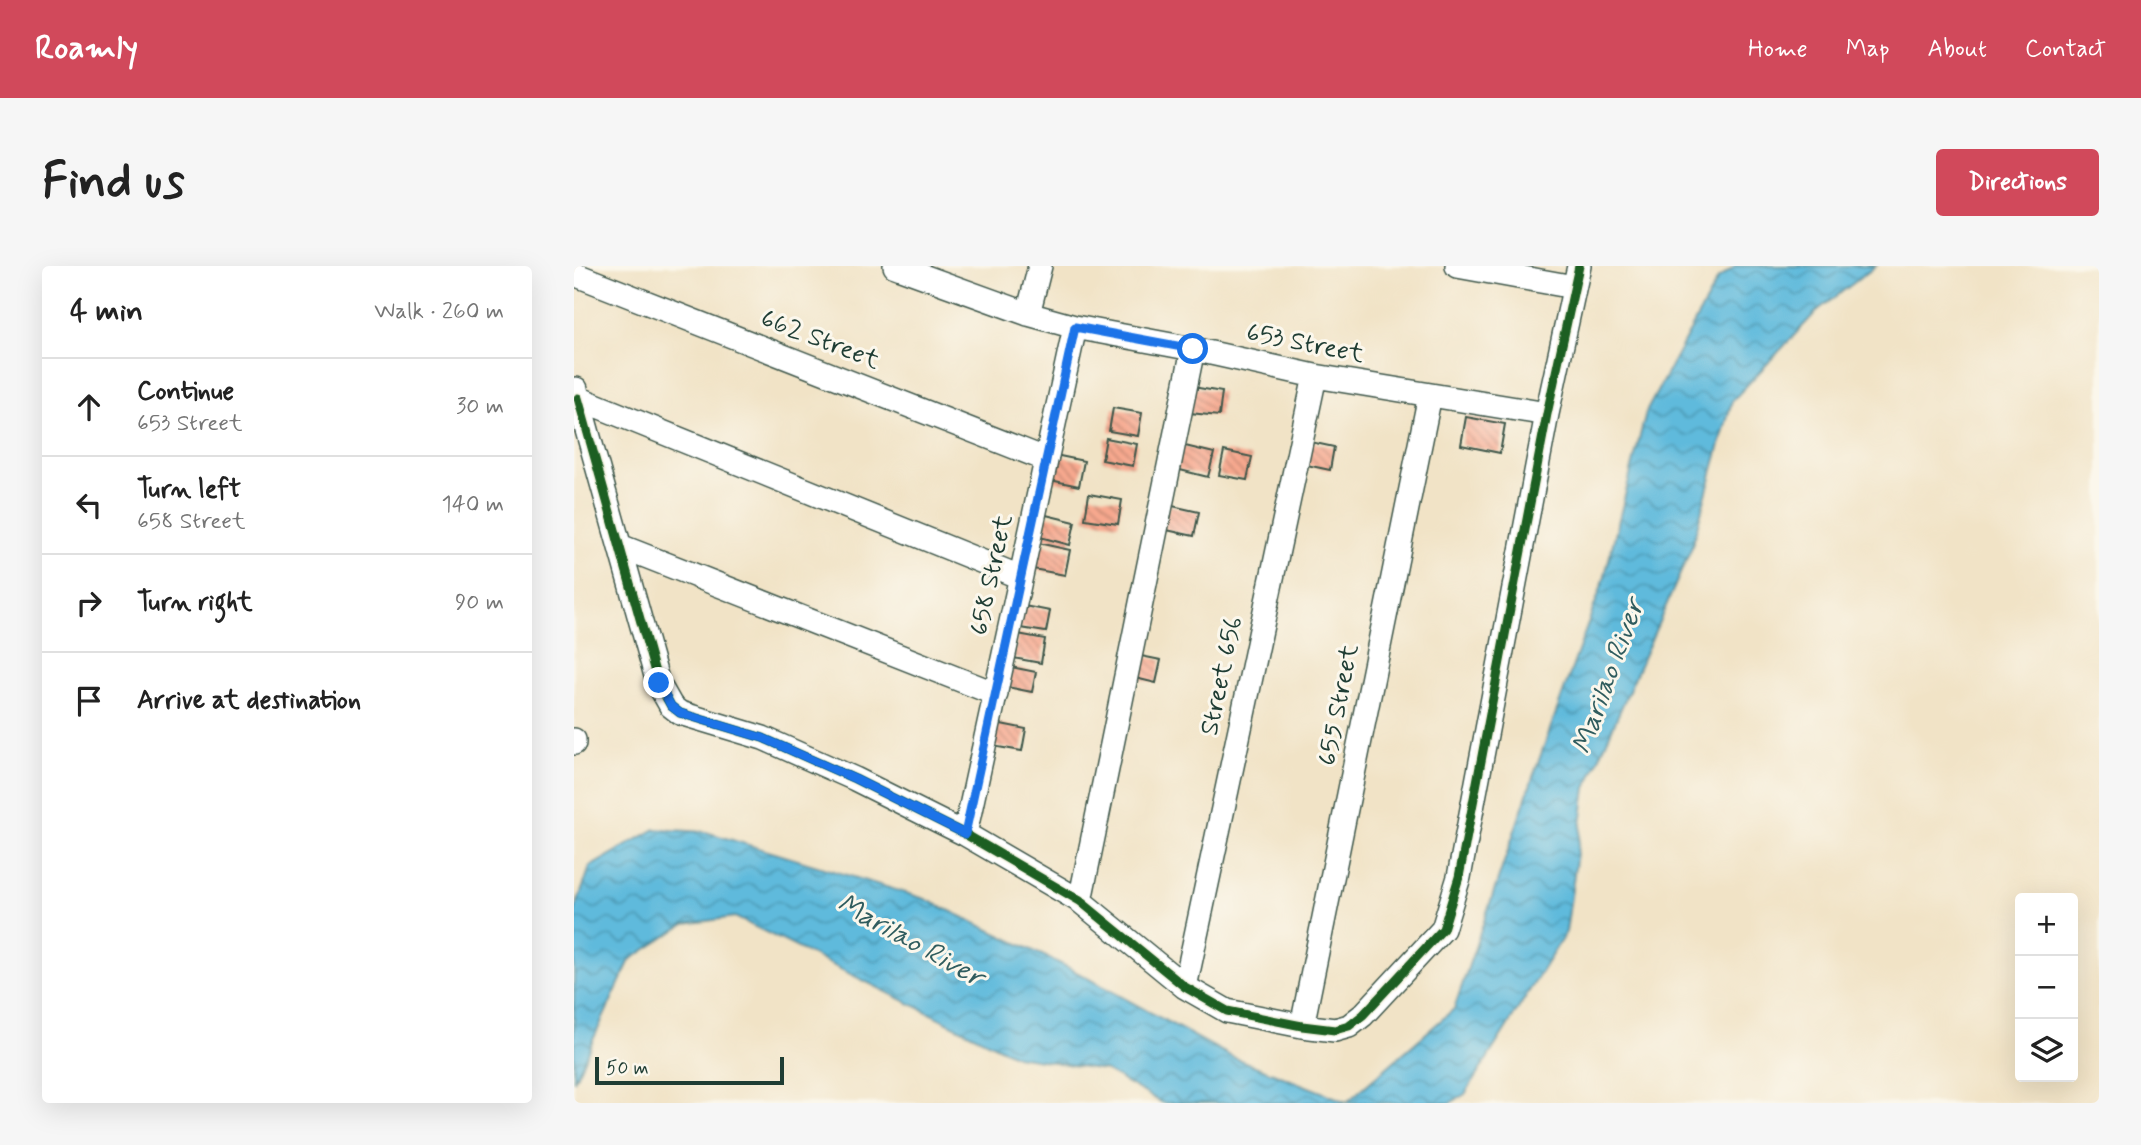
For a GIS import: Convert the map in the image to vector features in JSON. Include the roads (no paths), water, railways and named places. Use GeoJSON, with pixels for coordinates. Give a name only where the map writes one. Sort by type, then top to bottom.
{"type":"FeatureCollection","features":[{"type":"Feature","properties":{"kind":"street","name":"653 Street"},"geometry":{"type":"LineString","coordinates":[[895,266],[1028,314],[1075,327],[1315,376],[1547,414]]}},
{"type":"Feature","properties":{"kind":"street"},"geometry":{"type":"LineString","coordinates":[[1028,314],[1040,266]]}},
{"type":"Feature","properties":{"kind":"street"},"geometry":{"type":"LineString","coordinates":[[576,390],[659,683],[671,706],[680,713],[763,738],[855,779],[965,834],[1080,901],[1185,987],[1227,1011],[1335,1030],[1349,1026],[1363,1015],[1443,929],[1459,877],[1547,414],[1577,276],[1457,266]]}},
{"type":"Feature","properties":{"kind":"street","name":"662 Street"},"geometry":{"type":"LineString","coordinates":[[574,274],[1045,459]]}},
{"type":"Feature","properties":{"kind":"street","name":"658 Street"},"geometry":{"type":"LineString","coordinates":[[965,834],[1075,327]]}},
{"type":"Feature","properties":{"kind":"street"},"geometry":{"type":"LineString","coordinates":[[1080,901],[1193,349]]}},
{"type":"Feature","properties":{"kind":"street","name":"Street 656"},"geometry":{"type":"LineString","coordinates":[[1185,987],[1315,376]]}},
{"type":"Feature","properties":{"kind":"street"},"geometry":{"type":"LineString","coordinates":[[576,390],[1020,577]]}},
{"type":"Feature","properties":{"kind":"street","name":"655 Street"},"geometry":{"type":"LineString","coordinates":[[1302,1026],[1430,395]]}},
{"type":"Feature","properties":{"kind":"street"},"geometry":{"type":"LineString","coordinates":[[620,546],[996,694]]}},
{"type":"Feature","properties":{"kind":"water","name":"Marilao River"},"geometry":{"type":"Polygon","coordinates":[[[1735,266],[1876,266],[1818,310],[1732,401],[1691,549],[1586,788],[1566,932],[1465,1094],[1450,1103],[1163,1103],[1104,1070],[1016,1056],[735,917],[685,924],[630,960],[574,1081],[574,913],[590,867],[655,829],[706,832],[925,899],[1067,967],[1232,1057],[1347,1102],[1454,1009],[1604,579],[1646,412],[1718,279],[1735,266]]]}}]}
